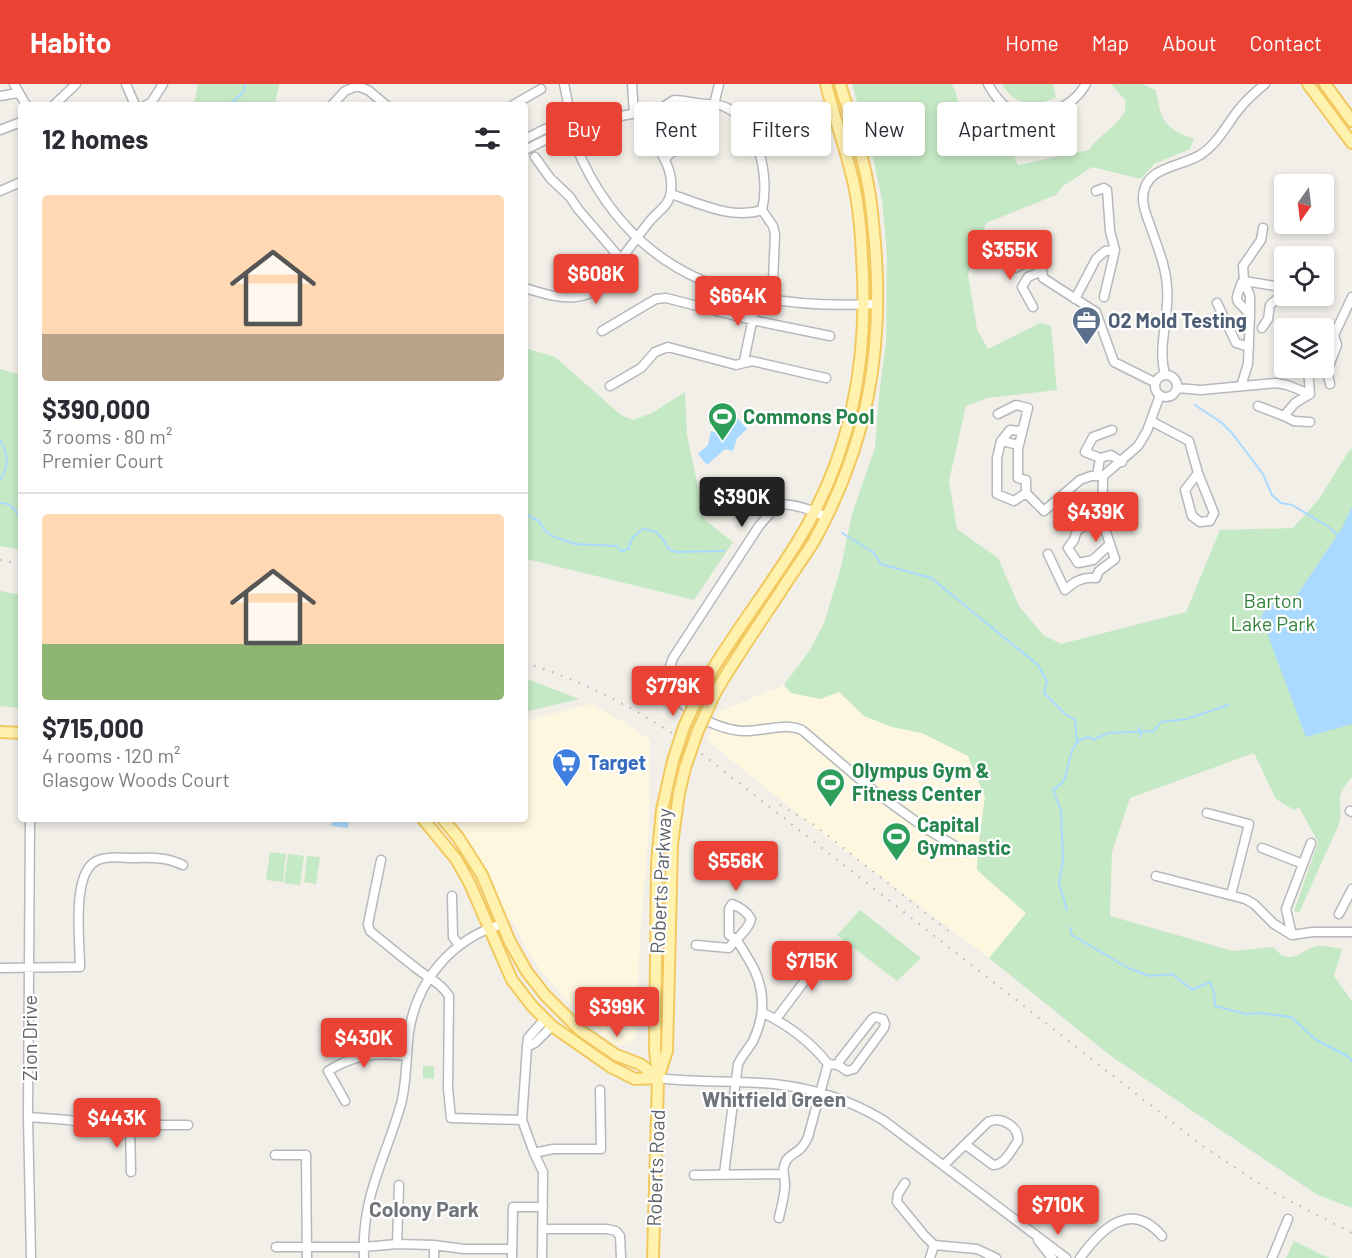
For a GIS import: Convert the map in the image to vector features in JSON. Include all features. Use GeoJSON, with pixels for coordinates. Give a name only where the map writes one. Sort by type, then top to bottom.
{"type":"FeatureCollection","features":[{"type":"Feature","properties":{"kind":"main road","name":"Roberts Parkway"},"geometry":{"type":"LineString","coordinates":[[658,1078],[655,1050],[657,863],[662,810],[673,760],[684,727],[703,685],[798,541],[814,511],[838,458],[856,395],[864,333],[859,219],[855,187],[826,84]]}},
{"type":"Feature","properties":{"kind":"main road","name":"Roberts Parkway"},"geometry":{"type":"LineString","coordinates":[[658,1078],[667,1051],[672,844],[685,768],[697,733],[715,693],[733,661],[807,552],[846,474],[862,425],[875,358],[878,304],[877,266],[868,186],[840,84]]}},
{"type":"Feature","properties":{"kind":"main road"},"geometry":{"type":"LineString","coordinates":[[1308,84],[1352,143]]}},
{"type":"Feature","properties":{"kind":"main road"},"geometry":{"type":"LineString","coordinates":[[1325,84],[1352,121]]}},
{"type":"Feature","properties":{"kind":"main road"},"geometry":{"type":"LineString","coordinates":[[0,732],[18,733]]}},
{"type":"Feature","properties":{"kind":"main road"},"geometry":{"type":"LineString","coordinates":[[425,822],[456,859],[470,882],[512,980],[532,1006],[549,1023],[596,1058],[635,1079],[658,1078]]}},
{"type":"Feature","properties":{"kind":"main road"},"geometry":{"type":"LineString","coordinates":[[446,822],[482,875],[502,924],[528,972],[561,1013],[604,1047],[616,1055],[640,1064],[658,1078]]}},
{"type":"Feature","properties":{"kind":"main road","name":"Roberts Road"},"geometry":{"type":"LineString","coordinates":[[653,1258],[658,1078]]}},
{"type":"Feature","properties":{"kind":"street"},"geometry":{"type":"LineString","coordinates":[[57,102],[76,84]]}},
{"type":"Feature","properties":{"kind":"street"},"geometry":{"type":"LineString","coordinates":[[126,84],[134,102]]}},
{"type":"Feature","properties":{"kind":"street"},"geometry":{"type":"LineString","coordinates":[[151,102],[163,84]]}},
{"type":"Feature","properties":{"kind":"street"},"geometry":{"type":"LineString","coordinates":[[564,84],[567,102]]}},
{"type":"Feature","properties":{"kind":"street"},"geometry":{"type":"LineString","coordinates":[[622,116],[634,114],[632,84]]}},
{"type":"Feature","properties":{"kind":"street"},"geometry":{"type":"LineString","coordinates":[[715,102],[719,84]]}},
{"type":"Feature","properties":{"kind":"street"},"geometry":{"type":"LineString","coordinates":[[988,84],[1007,108],[1022,114],[1038,115],[1053,112],[1067,104],[1082,92],[1086,84]]}},
{"type":"Feature","properties":{"kind":"street"},"geometry":{"type":"LineString","coordinates":[[1177,388],[1174,378],[1165,374],[1162,366],[1167,288],[1163,267],[1144,206],[1146,186],[1152,176],[1160,170],[1192,159],[1208,149],[1244,102],[1265,84]]}},
{"type":"Feature","properties":{"kind":"street"},"geometry":{"type":"LineString","coordinates":[[335,102],[345,91],[357,86],[368,90],[382,102]]}},
{"type":"Feature","properties":{"kind":"street"},"geometry":{"type":"LineString","coordinates":[[0,96],[16,88],[24,102]]}},
{"type":"Feature","properties":{"kind":"street"},"geometry":{"type":"LineString","coordinates":[[518,102],[541,89]]}},
{"type":"Feature","properties":{"kind":"street"},"geometry":{"type":"LineString","coordinates":[[671,102],[674,100],[694,102]]}},
{"type":"Feature","properties":{"kind":"street"},"geometry":{"type":"LineString","coordinates":[[719,105],[732,111],[753,135],[766,175],[762,210]]}},
{"type":"Feature","properties":{"kind":"street"},"geometry":{"type":"LineString","coordinates":[[0,130],[18,123]]}},
{"type":"Feature","properties":{"kind":"street"},"geometry":{"type":"LineString","coordinates":[[528,138],[546,129]]}},
{"type":"Feature","properties":{"kind":"street"},"geometry":{"type":"LineString","coordinates":[[528,148],[546,140]]}},
{"type":"Feature","properties":{"kind":"street"},"geometry":{"type":"LineString","coordinates":[[581,156],[594,181],[626,227],[656,254],[686,273],[711,284],[758,298],[818,305],[878,304]]}},
{"type":"Feature","properties":{"kind":"street"},"geometry":{"type":"LineString","coordinates":[[528,289],[546,295],[576,296],[589,294],[600,285],[670,198],[669,168],[665,158],[668,156]]}},
{"type":"Feature","properties":{"kind":"street"},"geometry":{"type":"LineString","coordinates":[[535,157],[550,178],[570,197],[620,258]]}},
{"type":"Feature","properties":{"kind":"street"},"geometry":{"type":"LineString","coordinates":[[0,191],[18,183]]}},
{"type":"Feature","properties":{"kind":"street"},"geometry":{"type":"LineString","coordinates":[[1096,191],[1104,188],[1107,190],[1110,231],[1115,250],[1104,297]]}},
{"type":"Feature","properties":{"kind":"street"},"geometry":{"type":"LineString","coordinates":[[670,194],[713,208],[742,214],[762,210]]}},
{"type":"Feature","properties":{"kind":"street"},"geometry":{"type":"LineString","coordinates":[[762,210],[774,226],[773,280]]}},
{"type":"Feature","properties":{"kind":"street"},"geometry":{"type":"LineString","coordinates":[[1241,386],[1248,364],[1250,315],[1250,296],[1244,281],[1243,266],[1261,240],[1263,228]]}},
{"type":"Feature","properties":{"kind":"street"},"geometry":{"type":"LineString","coordinates":[[1075,298],[1100,254],[1115,250]]}},
{"type":"Feature","properties":{"kind":"street"},"geometry":{"type":"LineString","coordinates":[[1015,268],[1040,256],[1043,278],[1096,312],[1114,362],[1154,382]]}},
{"type":"Feature","properties":{"kind":"street"},"geometry":{"type":"LineString","coordinates":[[1033,307],[1022,286],[1028,277],[1042,271]]}},
{"type":"Feature","properties":{"kind":"street"},"geometry":{"type":"LineString","coordinates":[[1244,281],[1236,298],[1250,315]]}},
{"type":"Feature","properties":{"kind":"street"},"geometry":{"type":"LineString","coordinates":[[1244,281],[1281,287],[1279,297],[1270,305],[1268,319],[1262,328]]}},
{"type":"Feature","properties":{"kind":"street"},"geometry":{"type":"LineString","coordinates":[[1334,353],[1337,345],[1334,335],[1352,297]]}},
{"type":"Feature","properties":{"kind":"street"},"geometry":{"type":"LineString","coordinates":[[602,331],[656,299],[666,298],[752,320],[830,336]]}},
{"type":"Feature","properties":{"kind":"street"},"geometry":{"type":"LineString","coordinates":[[744,361],[758,298]]}},
{"type":"Feature","properties":{"kind":"street"},"geometry":{"type":"LineString","coordinates":[[1217,303],[1236,343],[1249,347]]}},
{"type":"Feature","properties":{"kind":"street"},"geometry":{"type":"LineString","coordinates":[[610,386],[641,368],[655,352],[668,348],[736,364],[752,361],[826,378]]}},
{"type":"Feature","properties":{"kind":"street"},"geometry":{"type":"LineString","coordinates":[[1165,374],[1154,382],[1155,389],[1160,395],[1171,396],[1177,388]]}},
{"type":"Feature","properties":{"kind":"street"},"geometry":{"type":"LineString","coordinates":[[1309,378],[1310,394]]}},
{"type":"Feature","properties":{"kind":"street"},"geometry":{"type":"LineString","coordinates":[[1328,378],[1329,384]]}},
{"type":"Feature","properties":{"kind":"street"},"geometry":{"type":"LineString","coordinates":[[1177,388],[1201,390],[1276,383],[1310,394]]}},
{"type":"Feature","properties":{"kind":"street"},"geometry":{"type":"LineString","coordinates":[[1284,416],[1294,403],[1310,394]]}},
{"type":"Feature","properties":{"kind":"street"},"geometry":{"type":"LineString","coordinates":[[998,414],[1016,405],[1028,408],[1019,445],[1018,478],[1026,480],[1026,493],[1044,510],[1080,480],[1100,476],[1122,462],[1138,446],[1160,395]]}},
{"type":"Feature","properties":{"kind":"street"},"geometry":{"type":"LineString","coordinates":[[1258,406],[1294,422],[1310,422]]}},
{"type":"Feature","properties":{"kind":"street"},"geometry":{"type":"LineString","coordinates":[[1150,421],[1189,441],[1198,473],[1214,513],[1210,520],[1200,522],[1192,516],[1185,490],[1198,473]]}},
{"type":"Feature","properties":{"kind":"street"},"geometry":{"type":"LineString","coordinates":[[1022,431],[1010,430],[1001,441],[997,458],[997,494],[1014,501],[1026,493]]}},
{"type":"Feature","properties":{"kind":"street"},"geometry":{"type":"LineString","coordinates":[[1112,430],[1093,437],[1085,452],[1100,458],[1111,455],[1122,462]]}},
{"type":"Feature","properties":{"kind":"street"},"geometry":{"type":"LineString","coordinates":[[1001,441],[1019,445]]}},
{"type":"Feature","properties":{"kind":"street"},"geometry":{"type":"LineString","coordinates":[[1048,554],[1065,590],[1074,581],[1085,577],[1096,578],[1099,571],[1115,559],[1102,518],[1100,458]]}},
{"type":"Feature","properties":{"kind":"street"},"geometry":{"type":"LineString","coordinates":[[826,517],[789,504],[778,504],[759,526],[673,658],[669,672],[670,686],[685,706],[706,720],[724,728],[748,731],[792,727],[802,730],[870,788],[926,828],[965,852]]}},
{"type":"Feature","properties":{"kind":"street"},"geometry":{"type":"LineString","coordinates":[[1102,518],[1077,530],[1068,548],[1078,563],[1093,560],[1110,544]]}},
{"type":"Feature","properties":{"kind":"street"},"geometry":{"type":"LineString","coordinates":[[1207,813],[1249,824],[1231,895]]}},
{"type":"Feature","properties":{"kind":"street","name":"Zion Drive"},"geometry":{"type":"LineString","coordinates":[[30,822],[28,1117],[32,1258]]}},
{"type":"Feature","properties":{"kind":"street"},"geometry":{"type":"LineString","coordinates":[[1292,934],[1286,909],[1311,843]]}},
{"type":"Feature","properties":{"kind":"street"},"geometry":{"type":"LineString","coordinates":[[1262,848],[1303,864]]}},
{"type":"Feature","properties":{"kind":"street"},"geometry":{"type":"LineString","coordinates":[[0,968],[80,967],[80,896],[84,873],[94,861],[111,858],[168,858],[183,865]]}},
{"type":"Feature","properties":{"kind":"street"},"geometry":{"type":"LineString","coordinates":[[381,860],[368,924],[370,931],[443,987],[449,996],[448,1089],[451,1118],[522,1120]]}},
{"type":"Feature","properties":{"kind":"street"},"geometry":{"type":"LineString","coordinates":[[1156,876],[1231,895],[1254,904],[1274,924],[1292,934],[1352,932]]}},
{"type":"Feature","properties":{"kind":"street"},"geometry":{"type":"LineString","coordinates":[[1339,914],[1351,892]]}},
{"type":"Feature","properties":{"kind":"street"},"geometry":{"type":"LineString","coordinates":[[452,896],[453,937],[459,945]]}},
{"type":"Feature","properties":{"kind":"street"},"geometry":{"type":"LineString","coordinates":[[364,1258],[366,1214],[372,1187],[402,1100],[413,1014],[429,978],[447,955],[475,933],[502,924]]}},
{"type":"Feature","properties":{"kind":"street"},"geometry":{"type":"LineString","coordinates":[[696,945],[729,948],[735,938],[759,981],[763,1014],[752,1041],[743,1052],[738,1064],[724,1174]]}},
{"type":"Feature","properties":{"kind":"street"},"geometry":{"type":"LineString","coordinates":[[776,1019],[828,950]]}},
{"type":"Feature","properties":{"kind":"street"},"geometry":{"type":"LineString","coordinates":[[763,1014],[776,1019],[820,1054],[828,1064],[838,1065],[847,1071],[854,1069],[884,1028],[885,1024],[882,1019],[876,1017],[872,1019],[838,1065]]}},
{"type":"Feature","properties":{"kind":"street"},"geometry":{"type":"LineString","coordinates":[[542,1258],[543,1172],[522,1120],[528,1038],[549,1023]]}},
{"type":"Feature","properties":{"kind":"street"},"geometry":{"type":"LineString","coordinates":[[345,1101],[328,1071],[342,1062],[370,1054],[386,1053],[406,1056]]}},
{"type":"Feature","properties":{"kind":"street"},"geometry":{"type":"LineString","coordinates":[[779,1218],[785,1186],[782,1174],[788,1158],[804,1147],[828,1064]]}},
{"type":"Feature","properties":{"kind":"street"},"geometry":{"type":"LineString","coordinates":[[658,1078],[773,1084],[819,1093],[852,1104],[870,1112],[944,1165],[1066,1258]]}},
{"type":"Feature","properties":{"kind":"street"},"geometry":{"type":"LineString","coordinates":[[534,1153],[553,1149],[601,1149],[600,1090]]}},
{"type":"Feature","properties":{"kind":"street"},"geometry":{"type":"LineString","coordinates":[[28,1117],[69,1120],[92,1125],[188,1125]]}},
{"type":"Feature","properties":{"kind":"street"},"geometry":{"type":"LineString","coordinates":[[944,1165],[988,1122],[994,1119],[1001,1120],[1016,1130],[1018,1136],[1001,1164],[997,1166],[966,1145]]}},
{"type":"Feature","properties":{"kind":"street"},"geometry":{"type":"LineString","coordinates":[[130,1125],[131,1172]]}},
{"type":"Feature","properties":{"kind":"street"},"geometry":{"type":"LineString","coordinates":[[275,1155],[306,1155],[307,1258]]}},
{"type":"Feature","properties":{"kind":"street"},"geometry":{"type":"LineString","coordinates":[[694,1175],[782,1174]]}},
{"type":"Feature","properties":{"kind":"street"},"geometry":{"type":"LineString","coordinates":[[905,1183],[898,1194],[897,1202],[934,1245],[956,1245],[977,1249],[996,1258]]}},
{"type":"Feature","properties":{"kind":"street"},"geometry":{"type":"LineString","coordinates":[[396,1244],[399,1185]]}},
{"type":"Feature","properties":{"kind":"street"},"geometry":{"type":"LineString","coordinates":[[276,1247],[434,1245],[512,1254],[513,1207],[543,1207]]}},
{"type":"Feature","properties":{"kind":"street"},"geometry":{"type":"LineString","coordinates":[[1084,1256],[1104,1230],[1120,1221],[1131,1219],[1146,1221],[1153,1224],[1162,1236]]}},
{"type":"Feature","properties":{"kind":"street"},"geometry":{"type":"LineString","coordinates":[[1272,1258],[1288,1219]]}},
{"type":"Feature","properties":{"kind":"street"},"geometry":{"type":"LineString","coordinates":[[543,1229],[616,1231],[620,1236],[621,1258]]}},
{"type":"Feature","properties":{"kind":"street"},"geometry":{"type":"LineString","coordinates":[[1035,1234],[1044,1250],[1052,1258]]}},
{"type":"Feature","properties":{"kind":"street"},"geometry":{"type":"LineString","coordinates":[[434,1245],[434,1258]]}},
{"type":"Feature","properties":{"kind":"street"},"geometry":{"type":"LineString","coordinates":[[930,1258],[934,1245]]}},
{"type":"Feature","properties":{"kind":"shaded area"},"geometry":{"type":"Polygon","coordinates":[[[784,685],[791,693],[820,699],[839,692],[864,716],[892,727],[922,733],[968,756],[985,797],[977,870],[1026,913],[989,958],[820,832],[707,740],[718,712],[784,685]]]}},
{"type":"Feature","properties":{"kind":"shaded area"},"geometry":{"type":"Polygon","coordinates":[[[591,704],[650,740],[649,827],[640,939],[636,1035],[634,1040],[623,1045],[614,1045],[584,1020],[540,970],[513,922],[507,918],[481,861],[453,822],[528,822],[528,720],[591,704]]]}},
{"type":"Feature","properties":{"kind":"green space"},"geometry":{"type":"Polygon","coordinates":[[[198,84],[279,84],[276,102],[195,102],[198,84]]]}},
{"type":"Feature","properties":{"kind":"green space","name":"Barton Lake Park"},"geometry":{"type":"Polygon","coordinates":[[[852,84],[951,84],[958,102],[937,102],[937,156],[1014,156],[1018,165],[1061,156],[1077,156],[1077,153],[1089,150],[1119,120],[1125,110],[1125,100],[1111,84],[1142,84],[1156,90],[1165,122],[1176,131],[1194,139],[1190,149],[1154,164],[1141,179],[1092,167],[1063,186],[1056,195],[986,223],[968,274],[977,329],[988,349],[1040,323],[1051,326],[1057,390],[987,398],[966,406],[949,481],[957,529],[998,558],[1019,606],[1043,635],[1061,644],[1186,612],[1220,530],[1293,528],[1319,499],[1352,449],[1352,777],[1340,796],[1339,824],[1299,913],[1294,911],[1318,842],[1299,807],[1294,810],[1276,799],[1254,753],[1130,798],[1112,852],[1110,916],[1233,951],[1273,947],[1279,953],[1290,957],[1317,946],[1342,949],[1334,976],[1352,1001],[1352,1208],[1316,1194],[1111,1056],[989,958],[1026,913],[977,870],[985,797],[968,756],[922,733],[892,727],[864,716],[839,692],[820,699],[791,693],[784,685],[810,650],[824,623],[841,567],[852,514],[875,448],[886,343],[887,256],[882,200],[872,156],[925,156],[925,102],[857,102],[852,84]]]}},
{"type":"Feature","properties":{"kind":"green space"},"geometry":{"type":"Polygon","coordinates":[[[1002,84],[1053,84],[1056,98],[1040,102],[1025,102],[1012,97],[1002,84]]]}},
{"type":"Feature","properties":{"kind":"green space"},"geometry":{"type":"Polygon","coordinates":[[[528,349],[555,357],[621,415],[633,420],[652,413],[685,392],[687,435],[705,520],[733,542],[694,600],[528,560],[528,349]]]}},
{"type":"Feature","properties":{"kind":"green space"},"geometry":{"type":"Polygon","coordinates":[[[0,369],[18,374],[18,549],[0,546],[0,369]]]}},
{"type":"Feature","properties":{"kind":"green space"},"geometry":{"type":"Polygon","coordinates":[[[0,591],[18,594],[18,708],[0,706],[0,591]]]}},
{"type":"Feature","properties":{"kind":"green space"},"geometry":{"type":"Polygon","coordinates":[[[528,679],[579,699],[528,711],[528,679]]]}},
{"type":"Feature","properties":{"kind":"green space"},"geometry":{"type":"Polygon","coordinates":[[[270,852],[286,854],[283,882],[266,880],[270,852]]]}},
{"type":"Feature","properties":{"kind":"green space"},"geometry":{"type":"Polygon","coordinates":[[[288,854],[304,856],[300,885],[284,883],[288,854]]]}},
{"type":"Feature","properties":{"kind":"green space"},"geometry":{"type":"Polygon","coordinates":[[[307,856],[320,857],[316,884],[304,882],[307,856]]]}},
{"type":"Feature","properties":{"kind":"green space"},"geometry":{"type":"Polygon","coordinates":[[[860,910],[921,958],[897,981],[837,935],[860,910]]]}},
{"type":"Feature","properties":{"kind":"green space"},"geometry":{"type":"Polygon","coordinates":[[[423,1066],[434,1066],[434,1079],[423,1078],[423,1066]]]}},
{"type":"Feature","properties":{"kind":"green space"},"geometry":{"type":"Polygon","coordinates":[[[1294,1241],[1327,1257],[1330,1258],[1286,1258],[1294,1241]]]}},
{"type":"Feature","properties":{"kind":"water","name":"Commons Pool"},"geometry":{"type":"Polygon","coordinates":[[[737,418],[747,429],[737,438],[733,451],[725,449],[707,465],[698,454],[708,445],[711,431],[720,434],[737,418]]]}},
{"type":"Feature","properties":{"kind":"water"},"geometry":{"type":"Polygon","coordinates":[[[1352,507],[1352,724],[1306,737],[1261,617],[1268,605],[1289,607],[1342,528],[1352,507]]]}},
{"type":"Feature","properties":{"kind":"water"},"geometry":{"type":"Polygon","coordinates":[[[332,822],[349,822],[348,828],[331,826],[332,822]]]}},
{"type":"Feature","properties":{"kind":"waterway"},"geometry":{"type":"LineString","coordinates":[[233,102],[244,91],[245,84]]}},
{"type":"Feature","properties":{"kind":"waterway"},"geometry":{"type":"LineString","coordinates":[[1195,405],[1222,423],[1232,433],[1263,474],[1272,495],[1281,503],[1292,505],[1329,527],[1337,535]]}},
{"type":"Feature","properties":{"kind":"waterway"},"geometry":{"type":"LineString","coordinates":[[0,440],[7,460],[0,480]]}},
{"type":"Feature","properties":{"kind":"waterway"},"geometry":{"type":"LineString","coordinates":[[0,503],[7,504],[18,513]]}},
{"type":"Feature","properties":{"kind":"waterway"},"geometry":{"type":"LineString","coordinates":[[528,516],[539,521],[546,532],[554,537],[575,544],[617,546],[621,551],[628,549],[633,537],[643,529],[657,533],[669,549],[676,552],[724,551]]}},
{"type":"Feature","properties":{"kind":"waterway"},"geometry":{"type":"LineString","coordinates":[[842,533],[873,552],[881,564],[931,578],[1038,665],[1047,681],[1044,693],[1064,713],[1075,720],[1077,743]]}},
{"type":"Feature","properties":{"kind":"waterway"},"geometry":{"type":"LineString","coordinates":[[1067,910],[1059,883],[1063,861],[1061,810],[1053,790],[1064,780],[1071,753],[1077,742],[1090,737],[1093,740],[1108,733],[1154,731],[1161,722],[1186,719],[1228,705]]}},
{"type":"Feature","properties":{"kind":"waterway"},"geometry":{"type":"LineString","coordinates":[[1139,728],[1141,737]]}},
{"type":"Feature","properties":{"kind":"waterway"},"geometry":{"type":"LineString","coordinates":[[1070,928],[1072,935],[1128,968],[1149,976],[1172,974],[1192,990],[1210,982],[1214,992],[1215,1006],[1246,1014],[1259,1013],[1291,1017],[1315,1039],[1352,1061]]}},
{"type":"Feature","properties":{"kind":"railway"},"geometry":{"type":"LineString","coordinates":[[0,560],[18,563]]}},
{"type":"Feature","properties":{"kind":"railway"},"geometry":{"type":"LineString","coordinates":[[528,664],[591,688],[693,747],[1204,1147],[1269,1190],[1352,1233]]}},
{"type":"Feature","properties":{"kind":"railway"},"geometry":{"type":"LineString","coordinates":[[780,805],[813,824],[951,933]]}},
{"type":"Feature","properties":{"kind":"place","name":"O2 Mold Testing"},"geometry":{"type":"Point","coordinates":[1087,346]}},
{"type":"Feature","properties":{"kind":"place","name":"Commons Pool"},"geometry":{"type":"Point","coordinates":[722,442]}},
{"type":"Feature","properties":{"kind":"place","name":"Target"},"geometry":{"type":"Point","coordinates":[567,788]}},
{"type":"Feature","properties":{"kind":"place","name":"Olympus Gym & Fitness Center"},"geometry":{"type":"Point","coordinates":[831,808]}},
{"type":"Feature","properties":{"kind":"place","name":"Capital Gymnastic"},"geometry":{"type":"Point","coordinates":[896,862]}},
{"type":"Feature","properties":{"kind":"district","name":"Whitfield Green"},"geometry":{"type":"Point","coordinates":[774,1098]}},
{"type":"Feature","properties":{"kind":"district","name":"Colony Park"},"geometry":{"type":"Point","coordinates":[424,1208]}}]}
